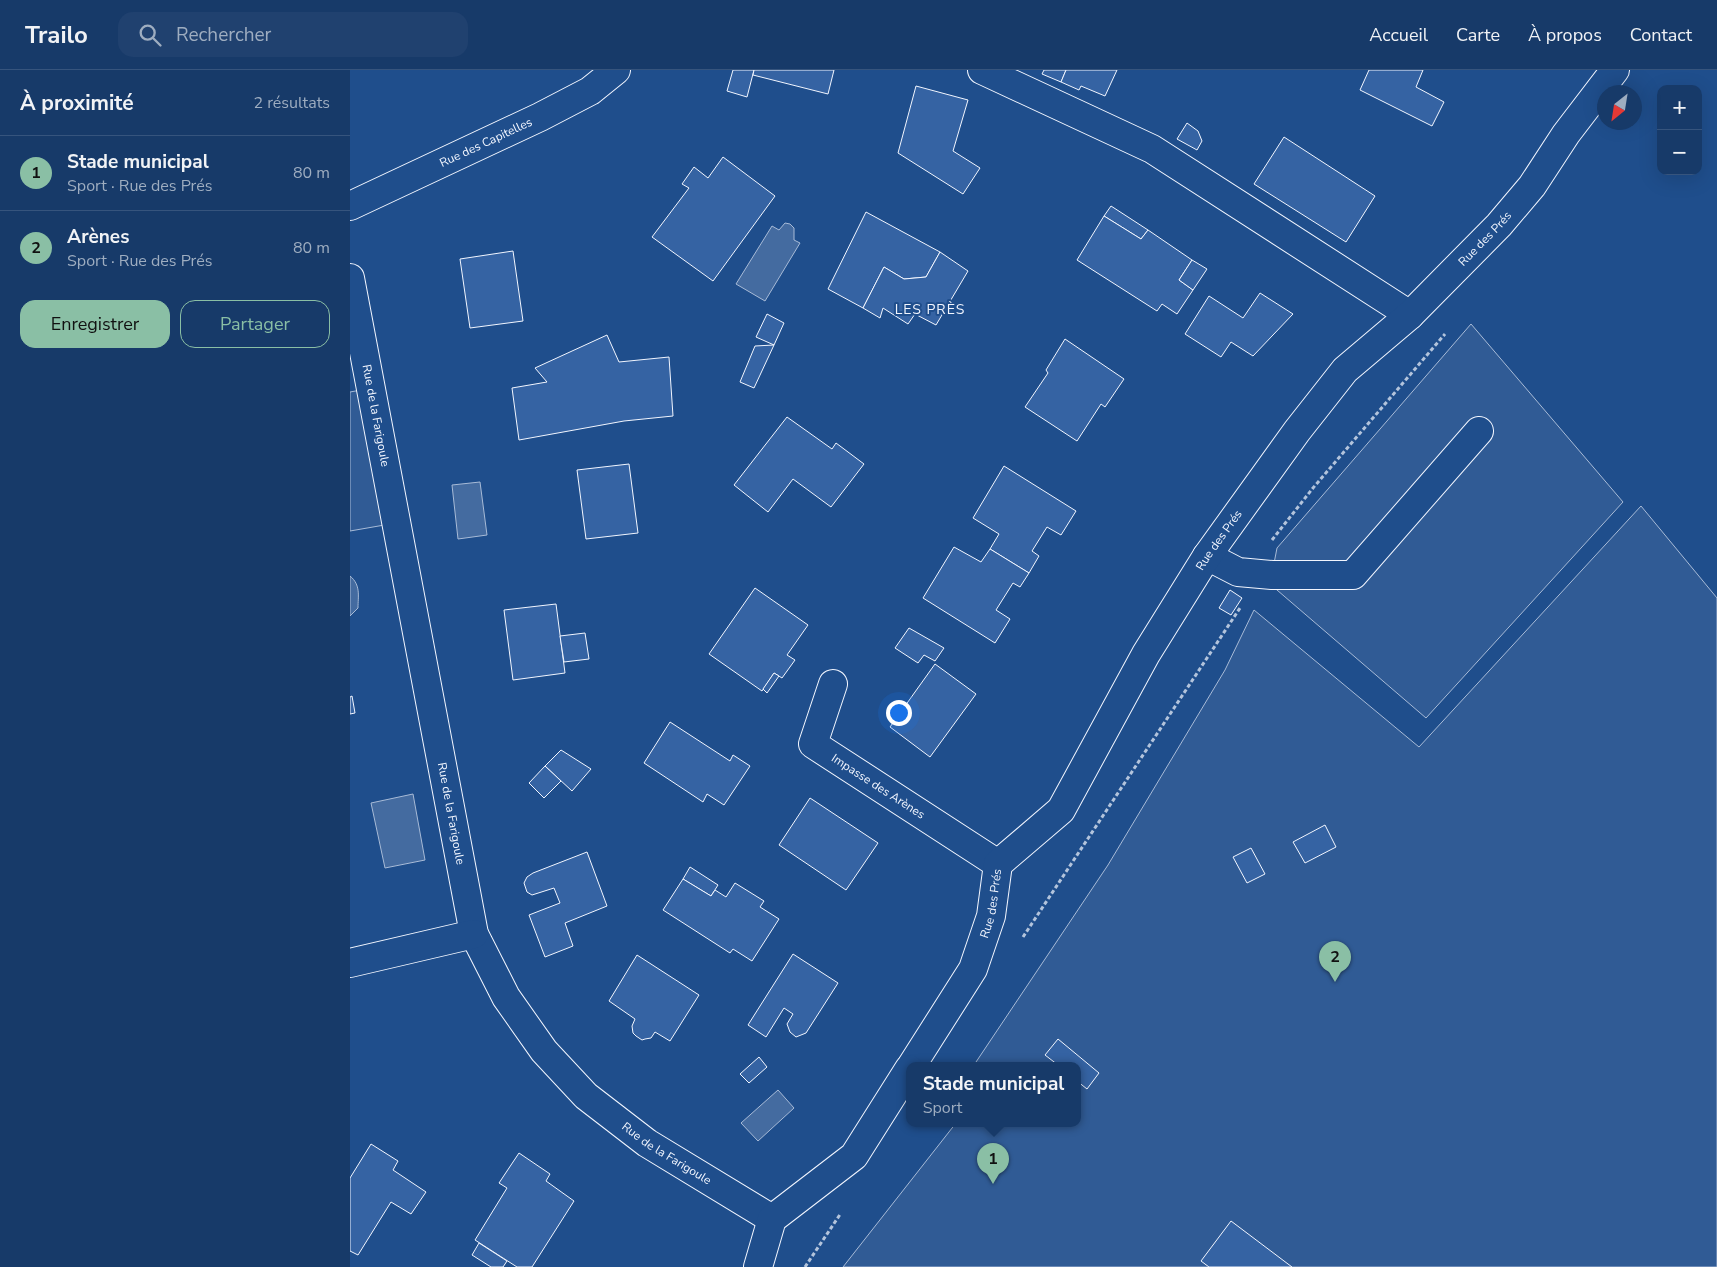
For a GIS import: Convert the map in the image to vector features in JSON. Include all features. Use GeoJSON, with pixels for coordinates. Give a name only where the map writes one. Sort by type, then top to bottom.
{"type":"FeatureCollection","features":[{"type":"Feature","properties":{"kind":"street","name":"Rue des Capitelles"},"geometry":{"type":"LineString","coordinates":[[350,206],[540,118],[590,91],[616,70]]}},
{"type":"Feature","properties":{"kind":"street"},"geometry":{"type":"LineString","coordinates":[[982,70],[1152,149],[1410,315]]}},
{"type":"Feature","properties":{"kind":"street","name":"Rue des Prés"},"geometry":{"type":"LineString","coordinates":[[914,1062],[973,969],[991,916],[998,864],[1061,810],[1146,654],[1207,556],[1297,431],[1345,370],[1410,315],[1499,225],[1532,186],[1566,134],[1614,70]]}},
{"type":"Feature","properties":{"kind":"street","name":"Rue de la Farigoule"},"geometry":{"type":"LineString","coordinates":[[350,278],[474,934],[506,997],[544,1051],[586,1096],[647,1143],[772,1219]]}},
{"type":"Feature","properties":{"kind":"street"},"geometry":{"type":"LineString","coordinates":[[1207,556],[1238,572],[1272,575],[1353,575],[1479,431]]}},
{"type":"Feature","properties":{"kind":"street","name":"Impasse des Arènes"},"geometry":{"type":"LineString","coordinates":[[833,684],[812,744],[998,864]]}},
{"type":"Feature","properties":{"kind":"street"},"geometry":{"type":"LineString","coordinates":[[350,964],[474,934]]}},
{"type":"Feature","properties":{"kind":"street"},"geometry":{"type":"LineString","coordinates":[[758,1267],[772,1219],[854,1156],[906,1074]]}},
{"type":"Feature","properties":{"kind":"shaded area"},"geometry":{"type":"Polygon","coordinates":[[[785,223],[790,224],[794,228],[794,240],[800,243],[765,301],[736,284],[772,226],[779,230],[785,223]]]}},
{"type":"Feature","properties":{"kind":"shaded area"},"geometry":{"type":"Polygon","coordinates":[[[1471,324],[1623,502],[1426,718],[1270,584],[1277,548],[1471,324]]]}},
{"type":"Feature","properties":{"kind":"shaded area"},"geometry":{"type":"Polygon","coordinates":[[[372,388],[396,523],[350,531],[350,392],[372,388]]]}},
{"type":"Feature","properties":{"kind":"shaded area"},"geometry":{"type":"Polygon","coordinates":[[[480,482],[487,535],[458,539],[452,485],[480,482]]]}},
{"type":"Feature","properties":{"kind":"shaded area"},"geometry":{"type":"Polygon","coordinates":[[[1641,506],[1717,598],[1717,1267],[843,1267],[953,1127],[1081,1127],[1081,1062],[976,1062],[1108,865],[1225,670],[1254,610],[1419,747],[1641,506]]]}},
{"type":"Feature","properties":{"kind":"shaded area"},"geometry":{"type":"Polygon","coordinates":[[[350,576],[354,579],[357,587],[358,608],[350,616],[350,576]]]}},
{"type":"Feature","properties":{"kind":"shaded area"},"geometry":{"type":"Polygon","coordinates":[[[413,794],[425,860],[385,868],[371,803],[413,794]]]}},
{"type":"Feature","properties":{"kind":"shaded area"},"geometry":{"type":"Polygon","coordinates":[[[778,1090],[794,1108],[758,1141],[741,1123],[778,1090]]]}},
{"type":"Feature","properties":{"kind":"building"},"geometry":{"type":"Polygon","coordinates":[[[733,70],[754,70],[747,97],[727,91],[733,70]]]}},
{"type":"Feature","properties":{"kind":"building"},"geometry":{"type":"Polygon","coordinates":[[[754,70],[834,70],[828,94],[753,75],[754,70]]]}},
{"type":"Feature","properties":{"kind":"building"},"geometry":{"type":"Polygon","coordinates":[[[1044,70],[1066,70],[1061,82],[1042,74],[1044,70]]]}},
{"type":"Feature","properties":{"kind":"building"},"geometry":{"type":"Polygon","coordinates":[[[1066,70],[1117,70],[1105,96],[1081,86],[1079,90],[1061,82],[1066,70]]]}},
{"type":"Feature","properties":{"kind":"building"},"geometry":{"type":"Polygon","coordinates":[[[1369,70],[1423,70],[1416,87],[1444,102],[1432,126],[1360,90],[1369,70]]]}},
{"type":"Feature","properties":{"kind":"building"},"geometry":{"type":"Polygon","coordinates":[[[916,86],[968,100],[953,151],[980,168],[963,194],[898,153],[916,86]]]}},
{"type":"Feature","properties":{"kind":"building"},"geometry":{"type":"Polygon","coordinates":[[[1187,123],[1198,131],[1202,141],[1197,150],[1177,139],[1187,123]]]}},
{"type":"Feature","properties":{"kind":"building"},"geometry":{"type":"Polygon","coordinates":[[[1284,137],[1375,196],[1346,242],[1254,184],[1284,137]]]}},
{"type":"Feature","properties":{"kind":"building"},"geometry":{"type":"Polygon","coordinates":[[[723,157],[775,196],[713,281],[652,237],[689,188],[682,184],[694,167],[708,178],[723,157]]]}},
{"type":"Feature","properties":{"kind":"building"},"geometry":{"type":"Polygon","coordinates":[[[1111,206],[1148,230],[1141,239],[1104,216],[1111,206]]]}},
{"type":"Feature","properties":{"kind":"building"},"geometry":{"type":"Polygon","coordinates":[[[866,212],[940,252],[926,277],[904,279],[884,267],[863,308],[828,289],[866,212]]]}},
{"type":"Feature","properties":{"kind":"building"},"geometry":{"type":"Polygon","coordinates":[[[1104,216],[1141,239],[1148,230],[1192,260],[1179,280],[1193,290],[1177,314],[1162,304],[1157,311],[1077,260],[1104,216]]]}},
{"type":"Feature","properties":{"kind":"building"},"geometry":{"type":"Polygon","coordinates":[[[513,251],[523,321],[470,328],[460,259],[513,251]]]}},
{"type":"Feature","properties":{"kind":"building"},"geometry":{"type":"Polygon","coordinates":[[[940,252],[968,271],[936,325],[915,314],[908,324],[883,308],[880,318],[863,308],[884,267],[904,279],[926,277],[940,252]]]}},
{"type":"Feature","properties":{"kind":"building"},"geometry":{"type":"Polygon","coordinates":[[[1192,260],[1207,269],[1193,290],[1179,280],[1192,260]]]}},
{"type":"Feature","properties":{"kind":"building"},"geometry":{"type":"Polygon","coordinates":[[[1260,293],[1293,314],[1253,356],[1231,342],[1221,357],[1185,334],[1209,296],[1243,318],[1260,293]]]}},
{"type":"Feature","properties":{"kind":"building"},"geometry":{"type":"Polygon","coordinates":[[[767,314],[784,323],[774,345],[756,337],[767,314]]]}},
{"type":"Feature","properties":{"kind":"building"},"geometry":{"type":"Polygon","coordinates":[[[607,335],[619,362],[669,357],[673,416],[624,421],[519,440],[512,388],[547,382],[535,368],[607,335]]]}},
{"type":"Feature","properties":{"kind":"building"},"geometry":{"type":"Polygon","coordinates":[[[1065,339],[1124,379],[1105,407],[1101,404],[1077,441],[1025,407],[1048,373],[1046,370],[1065,339]]]}},
{"type":"Feature","properties":{"kind":"building"},"geometry":{"type":"Polygon","coordinates":[[[774,345],[754,388],[740,382],[755,346],[774,345]]]}},
{"type":"Feature","properties":{"kind":"building"},"geometry":{"type":"Polygon","coordinates":[[[787,417],[832,449],[836,443],[864,464],[831,507],[793,479],[768,512],[734,485],[787,417]]]}},
{"type":"Feature","properties":{"kind":"building"},"geometry":{"type":"Polygon","coordinates":[[[629,464],[638,533],[586,539],[577,470],[629,464]]]}},
{"type":"Feature","properties":{"kind":"building"},"geometry":{"type":"Polygon","coordinates":[[[1004,466],[1076,511],[1061,535],[1047,527],[1032,551],[1039,556],[1029,573],[990,549],[999,534],[973,518],[1004,466]]]}},
{"type":"Feature","properties":{"kind":"building"},"geometry":{"type":"Polygon","coordinates":[[[954,547],[981,562],[990,549],[1029,573],[1020,587],[1013,583],[996,610],[1010,619],[995,643],[923,598],[954,547]]]}},
{"type":"Feature","properties":{"kind":"building"},"geometry":{"type":"Polygon","coordinates":[[[755,588],[808,625],[787,655],[795,660],[782,678],[774,673],[762,691],[709,654],[755,588]]]}},
{"type":"Feature","properties":{"kind":"building"},"geometry":{"type":"Polygon","coordinates":[[[1230,590],[1242,598],[1231,615],[1219,608],[1230,590]]]}},
{"type":"Feature","properties":{"kind":"building"},"geometry":{"type":"Polygon","coordinates":[[[556,604],[565,673],[513,680],[504,610],[556,604]]]}},
{"type":"Feature","properties":{"kind":"building"},"geometry":{"type":"Polygon","coordinates":[[[909,628],[944,648],[935,661],[924,655],[918,663],[895,648],[909,628]]]}},
{"type":"Feature","properties":{"kind":"building"},"geometry":{"type":"Polygon","coordinates":[[[585,633],[589,659],[564,662],[560,636],[585,633]]]}},
{"type":"Feature","properties":{"kind":"building"},"geometry":{"type":"Polygon","coordinates":[[[935,664],[976,694],[930,757],[890,727],[935,664]]]}},
{"type":"Feature","properties":{"kind":"building"},"geometry":{"type":"Polygon","coordinates":[[[774,673],[779,676],[767,693],[763,689],[774,673]]]}},
{"type":"Feature","properties":{"kind":"building"},"geometry":{"type":"Polygon","coordinates":[[[352,696],[355,713],[350,714],[350,697],[352,696]]]}},
{"type":"Feature","properties":{"kind":"building"},"geometry":{"type":"Polygon","coordinates":[[[670,722],[730,761],[733,755],[750,766],[724,805],[707,794],[703,802],[644,763],[670,722]]]}},
{"type":"Feature","properties":{"kind":"building"},"geometry":{"type":"Polygon","coordinates":[[[561,750],[591,769],[572,791],[545,766],[561,750]]]}},
{"type":"Feature","properties":{"kind":"building"},"geometry":{"type":"Polygon","coordinates":[[[545,766],[561,781],[544,798],[529,783],[545,766]]]}},
{"type":"Feature","properties":{"kind":"building"},"geometry":{"type":"Polygon","coordinates":[[[810,798],[878,843],[846,890],[779,845],[810,798]]]}},
{"type":"Feature","properties":{"kind":"building"},"geometry":{"type":"Polygon","coordinates":[[[1325,825],[1336,847],[1305,863],[1293,842],[1325,825]]]}},
{"type":"Feature","properties":{"kind":"building"},"geometry":{"type":"Polygon","coordinates":[[[1251,848],[1265,874],[1247,883],[1233,857],[1251,848]]]}},
{"type":"Feature","properties":{"kind":"building"},"geometry":{"type":"Polygon","coordinates":[[[587,852],[607,906],[565,923],[573,946],[545,957],[529,915],[560,903],[554,888],[532,895],[527,892],[524,883],[527,877],[533,873],[587,852]]]}},
{"type":"Feature","properties":{"kind":"building"},"geometry":{"type":"Polygon","coordinates":[[[690,867],[718,885],[711,896],[683,879],[690,867]]]}},
{"type":"Feature","properties":{"kind":"building"},"geometry":{"type":"Polygon","coordinates":[[[683,879],[711,896],[715,890],[726,897],[735,883],[764,901],[760,907],[779,919],[752,961],[733,949],[730,953],[663,910],[683,879]]]}},
{"type":"Feature","properties":{"kind":"building"},"geometry":{"type":"Polygon","coordinates":[[[793,954],[838,983],[806,1033],[796,1037],[790,1032],[787,1024],[793,1014],[784,1008],[766,1037],[748,1025],[793,954]]]}},
{"type":"Feature","properties":{"kind":"building"},"geometry":{"type":"Polygon","coordinates":[[[637,955],[699,995],[670,1041],[655,1032],[651,1038],[642,1040],[633,1033],[632,1026],[635,1019],[609,1001],[637,955]]]}},
{"type":"Feature","properties":{"kind":"building"},"geometry":{"type":"Polygon","coordinates":[[[1058,1039],[1099,1073],[1087,1089],[1081,1084],[1081,1062],[1054,1062],[1045,1055],[1058,1039]]]}},
{"type":"Feature","properties":{"kind":"building"},"geometry":{"type":"Polygon","coordinates":[[[759,1057],[767,1067],[749,1083],[740,1074],[759,1057]]]}},
{"type":"Feature","properties":{"kind":"building"},"geometry":{"type":"Polygon","coordinates":[[[371,1144],[398,1161],[393,1170],[426,1192],[411,1214],[391,1202],[358,1255],[350,1251],[350,1178],[371,1144]]]}},
{"type":"Feature","properties":{"kind":"building"},"geometry":{"type":"Polygon","coordinates":[[[519,1153],[550,1174],[546,1181],[574,1201],[532,1267],[517,1267],[475,1240],[507,1188],[499,1183],[519,1153]]]}},
{"type":"Feature","properties":{"kind":"building"},"geometry":{"type":"Polygon","coordinates":[[[1231,1221],[1292,1267],[1209,1267],[1201,1261],[1231,1221]]]}},
{"type":"Feature","properties":{"kind":"building"},"geometry":{"type":"Polygon","coordinates":[[[479,1243],[507,1261],[503,1267],[491,1267],[472,1255],[479,1243]]]}},
{"type":"Feature","properties":{"kind":"place","name":"Arènes"},"geometry":{"type":"Point","coordinates":[1335,982]}},
{"type":"Feature","properties":{"kind":"place","name":"Stade municipal"},"geometry":{"type":"Point","coordinates":[993,1184]}},
{"type":"Feature","properties":{"kind":"district","name":"LES PRÈS"},"geometry":{"type":"Point","coordinates":[930,309]}}]}
